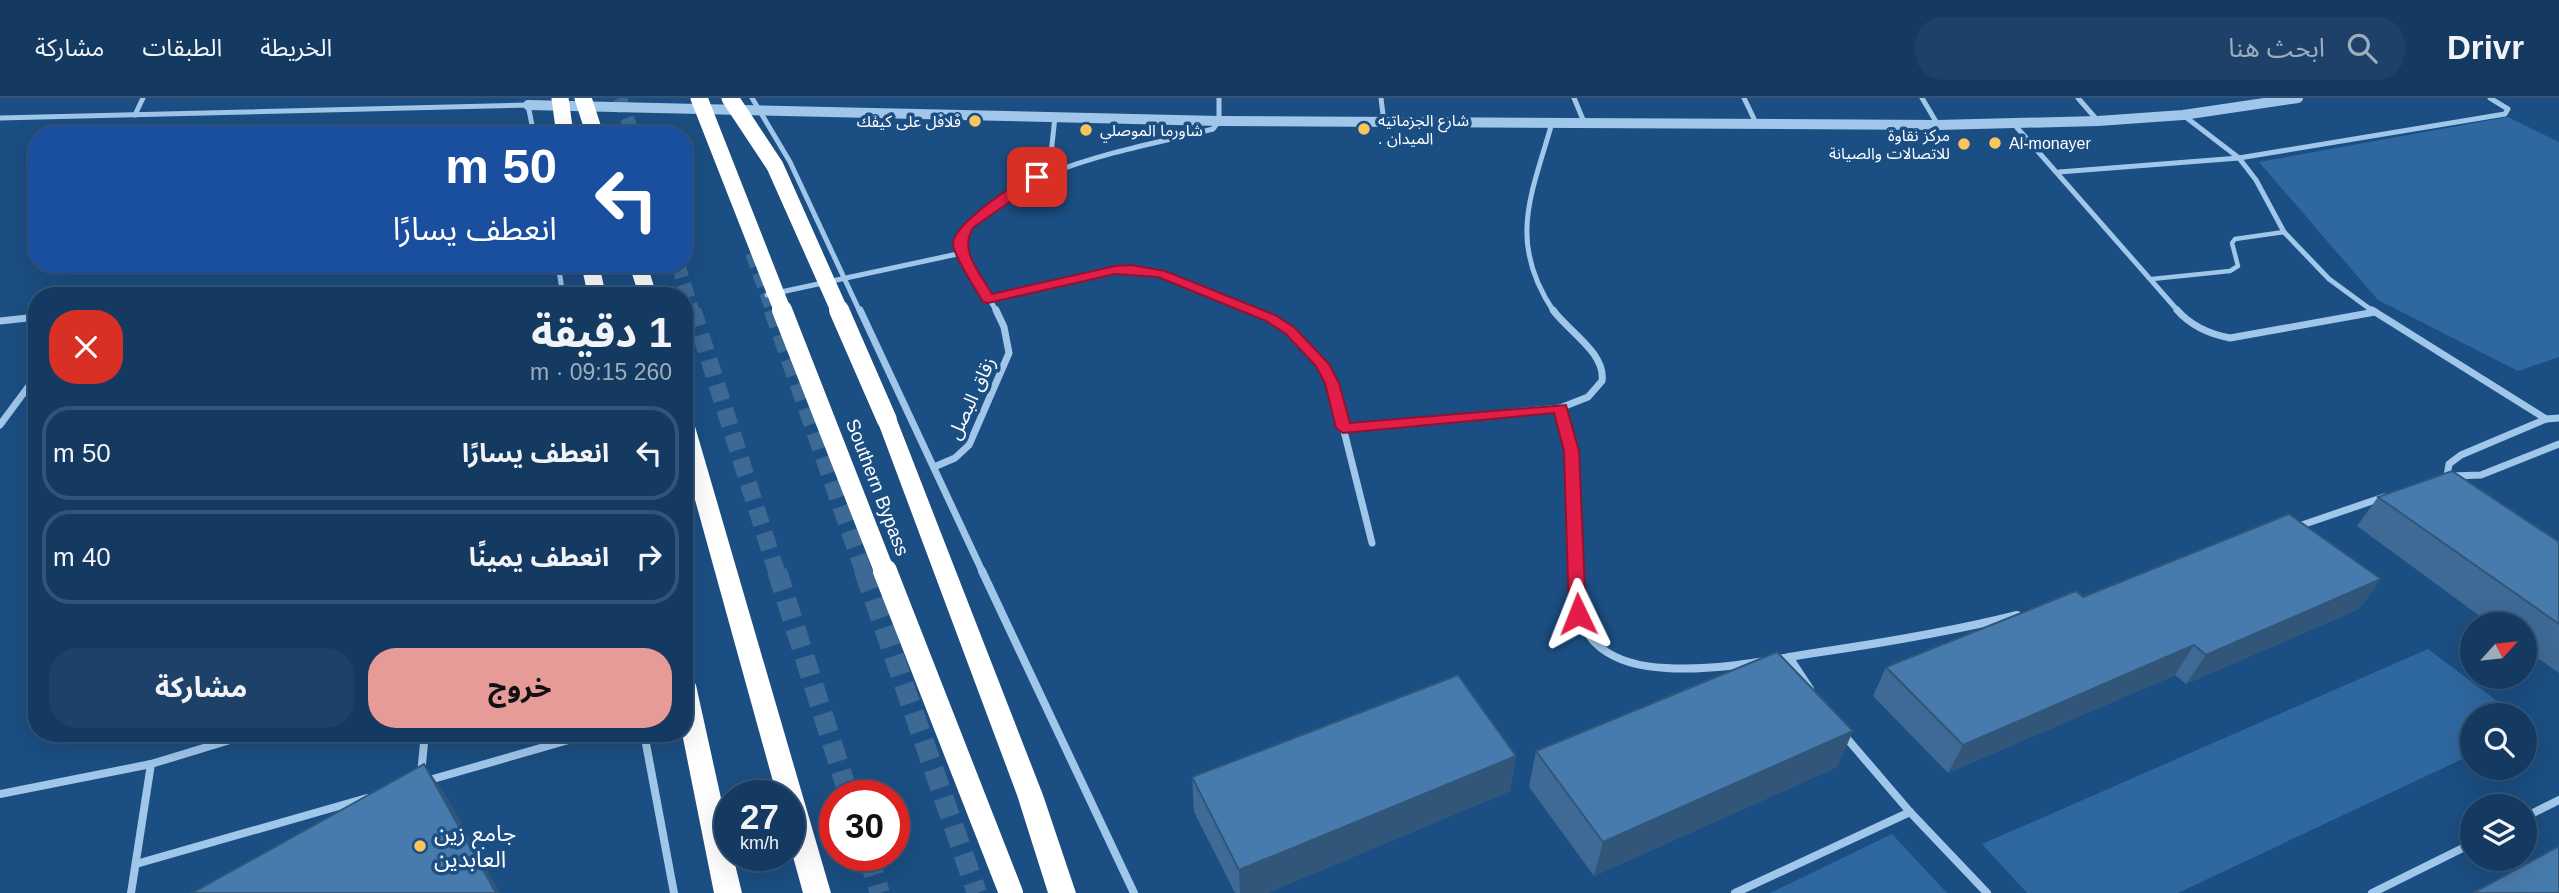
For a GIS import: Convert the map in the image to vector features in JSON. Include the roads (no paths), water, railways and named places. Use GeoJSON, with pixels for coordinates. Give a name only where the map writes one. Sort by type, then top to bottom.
{"type":"FeatureCollection","features":[{"type":"Feature","properties":{"kind":"highway"},"geometry":{"type":"LineString","coordinates":[[560,98],[564,126]]}},
{"type":"Feature","properties":{"kind":"highway"},"geometry":{"type":"LineString","coordinates":[[583,98],[593,126]]}},
{"type":"Feature","properties":{"kind":"highway","name":"Southern Bypass"},"geometry":{"type":"LineString","coordinates":[[699,98],[1011,893]]}},
{"type":"Feature","properties":{"kind":"highway"},"geometry":{"type":"LineString","coordinates":[[730,98],[775,166],[793,202],[887,420],[1030,795],[1062,893]]}},
{"type":"Feature","properties":{"kind":"highway"},"geometry":{"type":"LineString","coordinates":[[693,455],[817,893]]}},
{"type":"Feature","properties":{"kind":"highway"},"geometry":{"type":"LineString","coordinates":[[693,727],[728,893]]}},
{"type":"Feature","properties":{"kind":"street"},"geometry":{"type":"LineString","coordinates":[[135,115],[143,98]]}},
{"type":"Feature","properties":{"kind":"street"},"geometry":{"type":"LineString","coordinates":[[752,98],[780,143],[1134,893]]}},
{"type":"Feature","properties":{"kind":"street"},"geometry":{"type":"LineString","coordinates":[[767,295],[962,253],[960,242],[970,224],[1025,184],[1049,172],[1207,132],[1218,125],[1219,98]]}},
{"type":"Feature","properties":{"kind":"street"},"geometry":{"type":"LineString","coordinates":[[1381,98],[1384,123]]}},
{"type":"Feature","properties":{"kind":"street"},"geometry":{"type":"LineString","coordinates":[[1574,98],[1584,122]]}},
{"type":"Feature","properties":{"kind":"street"},"geometry":{"type":"LineString","coordinates":[[1744,98],[1756,122]]}},
{"type":"Feature","properties":{"kind":"street"},"geometry":{"type":"LineString","coordinates":[[1922,98],[1938,125]]}},
{"type":"Feature","properties":{"kind":"street"},"geometry":{"type":"LineString","coordinates":[[2078,98],[2098,121]]}},
{"type":"Feature","properties":{"kind":"street"},"geometry":{"type":"LineString","coordinates":[[0,118],[528,105],[1219,121],[1938,125],[2098,121],[2183,115],[2298,98]]}},
{"type":"Feature","properties":{"kind":"street"},"geometry":{"type":"LineString","coordinates":[[2059,172],[2239,158],[2505,114],[2508,109],[2490,98]]}},
{"type":"Feature","properties":{"kind":"street"},"geometry":{"type":"LineString","coordinates":[[528,105],[532,126]]}},
{"type":"Feature","properties":{"kind":"street"},"geometry":{"type":"LineString","coordinates":[[2183,115],[2239,158],[2256,180],[2284,232],[2329,279],[2375,312],[2546,419]]}},
{"type":"Feature","properties":{"kind":"street"},"geometry":{"type":"LineString","coordinates":[[1049,172],[1055,117]]}},
{"type":"Feature","properties":{"kind":"street"},"geometry":{"type":"LineString","coordinates":[[1343,428],[1560,408],[1589,397],[1600,386],[1603,373],[1597,359],[1564,324],[1544,296],[1525,247],[1527,222],[1552,123]]}},
{"type":"Feature","properties":{"kind":"street"},"geometry":{"type":"LineString","coordinates":[[2013,123],[2187,320],[2206,332],[2230,338],[2375,312]]}},
{"type":"Feature","properties":{"kind":"street","name":"زقاق البصل"},"geometry":{"type":"LineString","coordinates":[[934,467],[955,458],[969,445],[1009,353],[1008,339],[962,253]]}},
{"type":"Feature","properties":{"kind":"street"},"geometry":{"type":"LineString","coordinates":[[988,299],[1115,270],[1131,269],[1161,274],[1270,318],[1308,346],[1332,383],[1372,543]]}},
{"type":"Feature","properties":{"kind":"street"},"geometry":{"type":"LineString","coordinates":[[0,321],[28,318]]}},
{"type":"Feature","properties":{"kind":"street"},"geometry":{"type":"LineString","coordinates":[[0,425],[28,387]]}},
{"type":"Feature","properties":{"kind":"street"},"geometry":{"type":"LineString","coordinates":[[1560,408],[1571,451],[1578,614],[1584,631],[1599,647],[1620,659],[1639,665],[1688,668],[1789,657],[1905,639],[2023,613]]}},
{"type":"Feature","properties":{"kind":"street"},"geometry":{"type":"LineString","coordinates":[[2447,476],[2449,464],[2461,455],[2546,419],[2559,418]]}},
{"type":"Feature","properties":{"kind":"street"},"geometry":{"type":"LineString","coordinates":[[2434,480],[2447,476],[2481,475],[2558,446]]}},
{"type":"Feature","properties":{"kind":"street"},"geometry":{"type":"LineString","coordinates":[[2447,476],[2458,483]]}},
{"type":"Feature","properties":{"kind":"street"},"geometry":{"type":"LineString","coordinates":[[2281,532],[2396,493]]}},
{"type":"Feature","properties":{"kind":"street"},"geometry":{"type":"LineString","coordinates":[[1789,657],[1814,696]]}},
{"type":"Feature","properties":{"kind":"street"},"geometry":{"type":"LineString","coordinates":[[1836,724],[1910,812],[1987,893]]}},
{"type":"Feature","properties":{"kind":"street"},"geometry":{"type":"LineString","coordinates":[[0,794],[151,764],[223,742]]}},
{"type":"Feature","properties":{"kind":"street"},"geometry":{"type":"LineString","coordinates":[[424,742],[421,782],[561,742]]}},
{"type":"Feature","properties":{"kind":"street"},"geometry":{"type":"LineString","coordinates":[[646,742],[674,893]]}},
{"type":"Feature","properties":{"kind":"street"},"geometry":{"type":"LineString","coordinates":[[131,893],[151,764]]}},
{"type":"Feature","properties":{"kind":"street"},"geometry":{"type":"LineString","coordinates":[[136,864],[382,793]]}},
{"type":"Feature","properties":{"kind":"street"},"geometry":{"type":"LineString","coordinates":[[2537,811],[2559,800]]}},
{"type":"Feature","properties":{"kind":"street"},"geometry":{"type":"LineString","coordinates":[[1735,893],[1910,812]]}},
{"type":"Feature","properties":{"kind":"street"},"geometry":{"type":"LineString","coordinates":[[2372,893],[2460,849]]}},
{"type":"Feature","properties":{"kind":"lane"},"geometry":{"type":"LineString","coordinates":[[2152,279],[2230,271],[2238,266],[2232,243],[2235,239],[2284,232]]}},
{"type":"Feature","properties":{"kind":"tunnel"},"geometry":{"type":"LineString","coordinates":[[620,98],[630,126]]}},
{"type":"Feature","properties":{"kind":"tunnel"},"geometry":{"type":"LineString","coordinates":[[752,253],[773,312]]}},
{"type":"Feature","properties":{"kind":"tunnel"},"geometry":{"type":"LineString","coordinates":[[681,273],[685,287]]}},
{"type":"Feature","properties":{"kind":"tunnel"},"geometry":{"type":"LineString","coordinates":[[693,310],[777,573]]}},
{"type":"Feature","properties":{"kind":"tunnel"},"geometry":{"type":"LineString","coordinates":[[772,310],[864,573]]}},
{"type":"Feature","properties":{"kind":"tunnel"},"geometry":{"type":"LineString","coordinates":[[777,571],[844,780]]}},
{"type":"Feature","properties":{"kind":"tunnel"},"geometry":{"type":"LineString","coordinates":[[864,571],[977,893]]}},
{"type":"Feature","properties":{"kind":"tunnel"},"geometry":{"type":"LineString","coordinates":[[873,871],[880,893]]}},
{"type":"Feature","properties":{"kind":"place","name":"فلافل على كيفك"},"geometry":{"type":"Point","coordinates":[975,121]}},
{"type":"Feature","properties":{"kind":"place","name":"شارع الجزماتيه . الميدان"},"geometry":{"type":"Point","coordinates":[1364,129]}},
{"type":"Feature","properties":{"kind":"place","name":"شاورما الموصلي"},"geometry":{"type":"Point","coordinates":[1086,130]}},
{"type":"Feature","properties":{"kind":"place","name":"Al-monayer"},"geometry":{"type":"Point","coordinates":[1995,143]}},
{"type":"Feature","properties":{"kind":"place","name":"مركز نقاوة للاتصالات والصيانة"},"geometry":{"type":"Point","coordinates":[1964,144]}},
{"type":"Feature","properties":{"kind":"place","name":"جامع زين العابدين"},"geometry":{"type":"Point","coordinates":[420,846]}}]}
